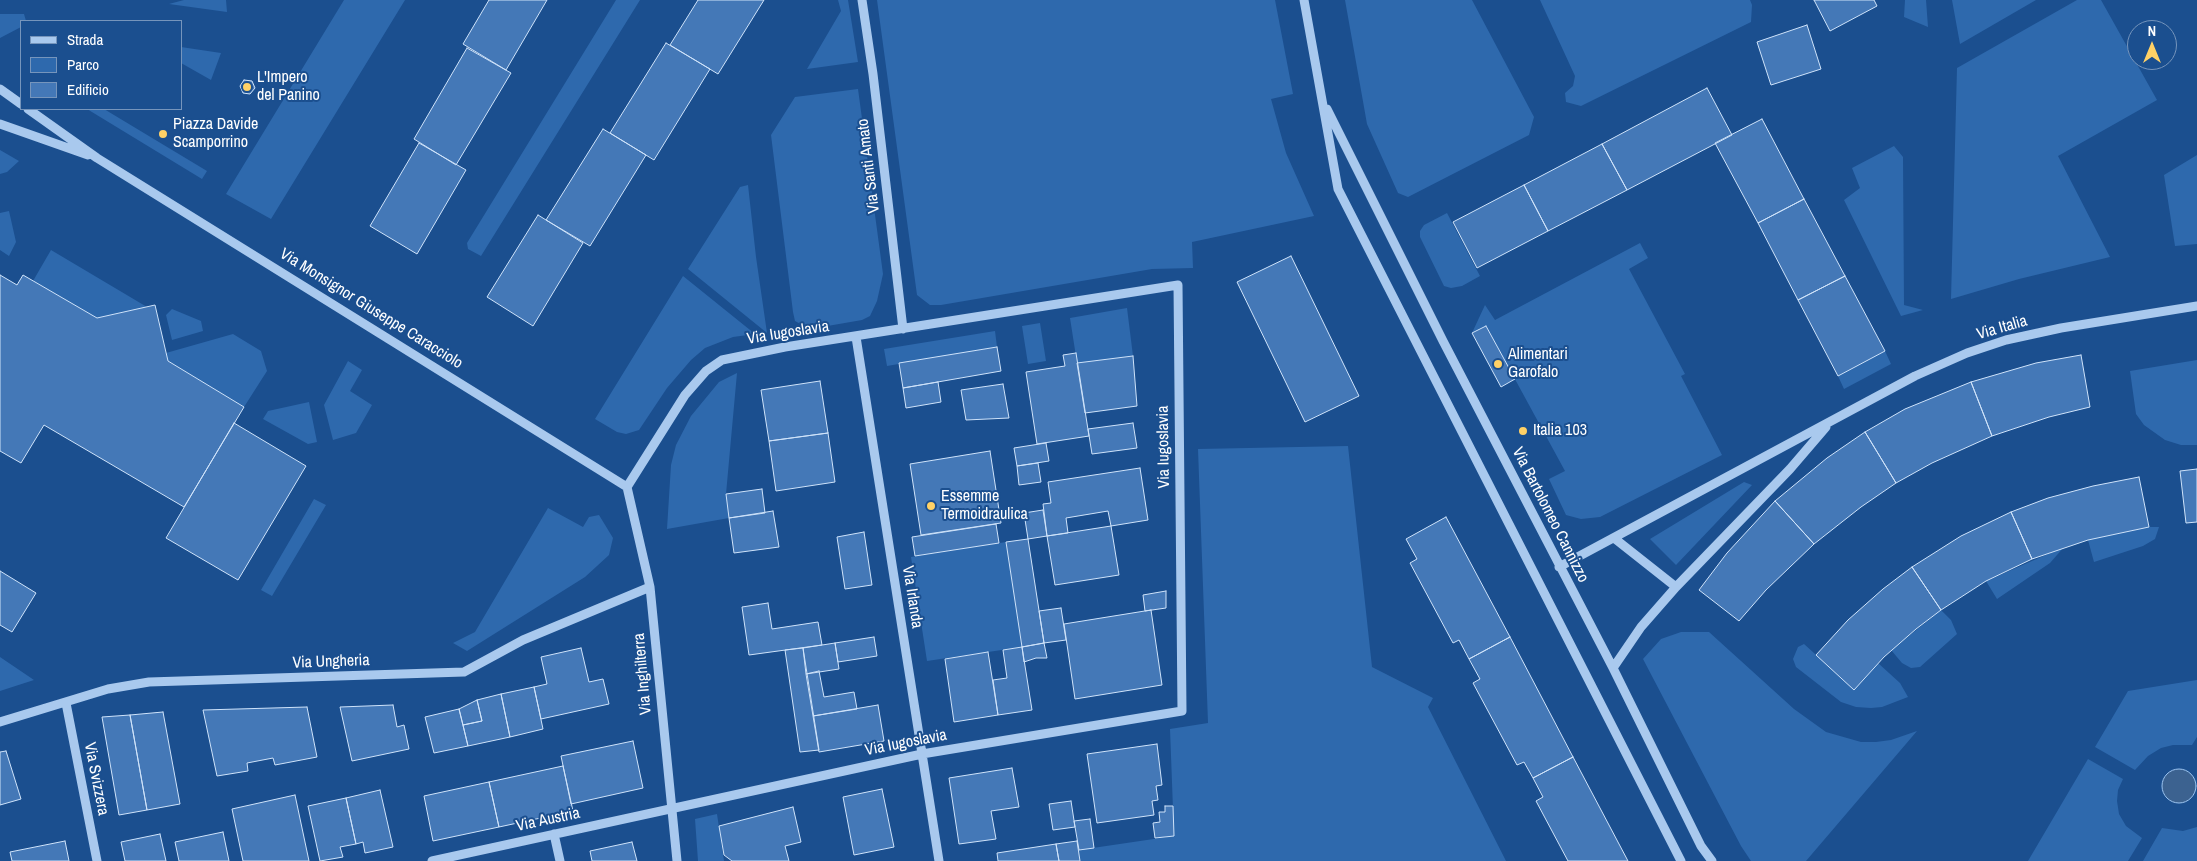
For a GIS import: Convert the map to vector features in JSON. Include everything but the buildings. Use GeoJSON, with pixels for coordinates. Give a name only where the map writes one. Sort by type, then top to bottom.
{"type":"FeatureCollection","features":[{"type":"Feature","properties":{"kind":"street","name":"Via Santi Amato"},"geometry":{"type":"LineString","coordinates":[[862,0],[874,84],[903,329]]}},
{"type":"Feature","properties":{"kind":"street","name":"Via Bartolomeo Cannizzo"},"geometry":{"type":"LineString","coordinates":[[1304,0],[1324,101],[1338,189],[1681,861]]}},
{"type":"Feature","properties":{"kind":"street"},"geometry":{"type":"LineString","coordinates":[[0,89],[20,103]]}},
{"type":"Feature","properties":{"kind":"street","name":"Via Bartolomeo Cannizzo"},"geometry":{"type":"LineString","coordinates":[[1324,101],[1433,321],[1613,668],[1701,846],[1712,861]]}},
{"type":"Feature","properties":{"kind":"street"},"geometry":{"type":"LineString","coordinates":[[29,110],[97,158]]}},
{"type":"Feature","properties":{"kind":"street"},"geometry":{"type":"LineString","coordinates":[[0,124],[97,158]]}},
{"type":"Feature","properties":{"kind":"street","name":"Via Monsignor Giuseppe Caracciolo"},"geometry":{"type":"LineString","coordinates":[[97,158],[627,487]]}},
{"type":"Feature","properties":{"kind":"street","name":"Via Iugoslavia"},"geometry":{"type":"LineString","coordinates":[[627,487],[685,395],[706,371],[722,360],[785,347],[1178,285],[1182,710],[922,754],[671,809]]}},
{"type":"Feature","properties":{"kind":"street","name":"Via Italia"},"geometry":{"type":"LineString","coordinates":[[1559,567],[1915,376],[1967,353],[2006,340],[2061,328],[2197,306]]}},
{"type":"Feature","properties":{"kind":"street","name":"Via Irlanda"},"geometry":{"type":"LineString","coordinates":[[856,337],[939,861]]}},
{"type":"Feature","properties":{"kind":"street"},"geometry":{"type":"LineString","coordinates":[[1613,668],[1641,627],[1676,587],[1790,470],[1830,422]]}},
{"type":"Feature","properties":{"kind":"street","name":"Via Inghilterra"},"geometry":{"type":"LineString","coordinates":[[627,487],[650,587],[677,861]]}},
{"type":"Feature","properties":{"kind":"street"},"geometry":{"type":"LineString","coordinates":[[1614,538],[1676,587]]}},
{"type":"Feature","properties":{"kind":"street","name":"Via Ungheria"},"geometry":{"type":"LineString","coordinates":[[0,722],[108,689],[149,682],[464,672],[523,640],[650,587]]}},
{"type":"Feature","properties":{"kind":"street","name":"Via Svizzera"},"geometry":{"type":"LineString","coordinates":[[66,703],[97,861]]}},
{"type":"Feature","properties":{"kind":"street","name":"Via Austria"},"geometry":{"type":"LineString","coordinates":[[432,861],[671,809]]}},
{"type":"Feature","properties":{"kind":"street"},"geometry":{"type":"LineString","coordinates":[[554,834],[560,861]]}},
{"type":"Feature","properties":{"kind":"green space"},"geometry":{"type":"Polygon","coordinates":[[[184,0],[226,0],[227,12],[169,4],[184,0]]]}},
{"type":"Feature","properties":{"kind":"green space"},"geometry":{"type":"Polygon","coordinates":[[[344,0],[405,0],[271,219],[226,194],[344,0]]]}},
{"type":"Feature","properties":{"kind":"green space"},"geometry":{"type":"Polygon","coordinates":[[[616,0],[640,0],[481,256],[468,249],[467,243],[616,0]]]}},
{"type":"Feature","properties":{"kind":"green space"},"geometry":{"type":"Polygon","coordinates":[[[838,0],[848,0],[858,62],[807,69],[841,11],[838,0]]]}},
{"type":"Feature","properties":{"kind":"green space"},"geometry":{"type":"Polygon","coordinates":[[[877,0],[1275,0],[1293,94],[1271,99],[1286,153],[1314,216],[1192,242],[1193,268],[1152,269],[941,305],[930,305],[917,295],[877,0]]]}},
{"type":"Feature","properties":{"kind":"green space"},"geometry":{"type":"Polygon","coordinates":[[[1345,0],[1472,0],[1534,117],[1529,135],[1408,197],[1398,193],[1367,124],[1345,0]]]}},
{"type":"Feature","properties":{"kind":"green space"},"geometry":{"type":"Polygon","coordinates":[[[1540,0],[1750,0],[1752,5],[1751,22],[1581,106],[1566,102],[1565,93],[1573,86],[1575,76],[1540,0]]]}},
{"type":"Feature","properties":{"kind":"green space"},"geometry":{"type":"Polygon","coordinates":[[[1905,0],[1926,0],[1928,27],[1904,17],[1905,0]]]}},
{"type":"Feature","properties":{"kind":"green space"},"geometry":{"type":"Polygon","coordinates":[[[1952,0],[2036,0],[1960,44],[1952,0]]]}},
{"type":"Feature","properties":{"kind":"green space"},"geometry":{"type":"Polygon","coordinates":[[[2077,0],[2101,0],[2127,46],[2127,70],[2140,70],[2157,100],[2058,156],[2110,257],[2019,279],[1951,299],[1957,68],[2077,0]]]}},
{"type":"Feature","properties":{"kind":"green space"},"geometry":{"type":"Polygon","coordinates":[[[0,14],[24,14],[26,20],[20,20],[20,28],[0,38],[0,14]]]}},
{"type":"Feature","properties":{"kind":"green space"},"geometry":{"type":"Polygon","coordinates":[[[182,47],[221,53],[211,80],[182,64],[182,47]]]}},
{"type":"Feature","properties":{"kind":"green space"},"geometry":{"type":"Polygon","coordinates":[[[858,89],[883,274],[877,301],[870,316],[862,320],[816,328],[806,327],[795,321],[793,312],[771,135],[795,97],[858,89]]]}},
{"type":"Feature","properties":{"kind":"green space"},"geometry":{"type":"Polygon","coordinates":[[[89,110],[106,110],[207,171],[202,179],[89,110]]]}},
{"type":"Feature","properties":{"kind":"green space"},"geometry":{"type":"Polygon","coordinates":[[[1894,146],[1903,157],[1904,305],[1923,310],[1901,316],[1844,200],[1860,188],[1852,168],[1894,146]]]}},
{"type":"Feature","properties":{"kind":"green space"},"geometry":{"type":"Polygon","coordinates":[[[0,150],[19,161],[7,172],[0,174],[0,150]]]}},
{"type":"Feature","properties":{"kind":"green space"},"geometry":{"type":"Polygon","coordinates":[[[2197,155],[2197,244],[2175,246],[2164,175],[2197,155]]]}},
{"type":"Feature","properties":{"kind":"green space"},"geometry":{"type":"Polygon","coordinates":[[[748,185],[767,333],[688,269],[740,187],[748,185]]]}},
{"type":"Feature","properties":{"kind":"green space"},"geometry":{"type":"Polygon","coordinates":[[[9,211],[16,242],[9,256],[0,250],[0,213],[9,211]]]}},
{"type":"Feature","properties":{"kind":"green space"},"geometry":{"type":"Polygon","coordinates":[[[1447,213],[1480,276],[1462,286],[1451,288],[1444,286],[1420,237],[1420,231],[1424,225],[1447,213]]]}},
{"type":"Feature","properties":{"kind":"green space"},"geometry":{"type":"Polygon","coordinates":[[[1640,243],[1648,258],[1629,269],[1685,374],[1681,376],[1722,455],[1600,517],[1581,519],[1566,515],[1549,479],[1565,471],[1486,326],[1472,333],[1485,305],[1495,320],[1640,243]]]}},
{"type":"Feature","properties":{"kind":"green space"},"geometry":{"type":"Polygon","coordinates":[[[51,250],[147,307],[97,318],[33,281],[51,250]]]}},
{"type":"Feature","properties":{"kind":"green space"},"geometry":{"type":"Polygon","coordinates":[[[683,276],[755,334],[733,337],[705,348],[691,360],[667,388],[639,430],[626,434],[617,432],[595,419],[683,276]]]}},
{"type":"Feature","properties":{"kind":"green space"},"geometry":{"type":"Polygon","coordinates":[[[1127,308],[1133,356],[1077,363],[1070,318],[1127,308]]]}},
{"type":"Feature","properties":{"kind":"green space"},"geometry":{"type":"Polygon","coordinates":[[[172,309],[201,321],[203,331],[172,340],[166,315],[172,309]]]}},
{"type":"Feature","properties":{"kind":"green space"},"geometry":{"type":"Polygon","coordinates":[[[1040,323],[1046,361],[1028,364],[1022,326],[1040,323]]]}},
{"type":"Feature","properties":{"kind":"green space"},"geometry":{"type":"Polygon","coordinates":[[[995,331],[997,347],[887,366],[884,349],[995,331]]]}},
{"type":"Feature","properties":{"kind":"green space"},"geometry":{"type":"Polygon","coordinates":[[[233,334],[261,351],[267,371],[244,407],[168,361],[166,353],[233,334]]]}},
{"type":"Feature","properties":{"kind":"green space"},"geometry":{"type":"Polygon","coordinates":[[[1885,351],[1891,364],[1844,389],[1838,376],[1885,351]]]}},
{"type":"Feature","properties":{"kind":"green space"},"geometry":{"type":"Polygon","coordinates":[[[2197,360],[2197,445],[2181,445],[2165,440],[2144,425],[2136,414],[2130,371],[2197,360]]]}},
{"type":"Feature","properties":{"kind":"green space"},"geometry":{"type":"Polygon","coordinates":[[[348,361],[362,370],[350,391],[372,405],[356,433],[333,440],[324,405],[348,361]]]}},
{"type":"Feature","properties":{"kind":"green space"},"geometry":{"type":"Polygon","coordinates":[[[737,373],[726,494],[729,518],[667,529],[671,465],[676,445],[691,416],[719,382],[737,373]]]}},
{"type":"Feature","properties":{"kind":"green space"},"geometry":{"type":"Polygon","coordinates":[[[309,402],[317,442],[308,444],[263,419],[268,411],[309,402]]]}},
{"type":"Feature","properties":{"kind":"green space"},"geometry":{"type":"Polygon","coordinates":[[[1348,446],[1372,667],[1433,698],[1428,707],[1506,861],[1080,861],[1079,850],[1174,836],[1170,729],[1208,723],[1198,449],[1348,446]]]}},
{"type":"Feature","properties":{"kind":"green space"},"geometry":{"type":"Polygon","coordinates":[[[1744,482],[1752,485],[1676,565],[1650,539],[1744,482]]]}},
{"type":"Feature","properties":{"kind":"green space"},"geometry":{"type":"Polygon","coordinates":[[[314,499],[326,505],[272,596],[261,590],[314,499]]]}},
{"type":"Feature","properties":{"kind":"green space"},"geometry":{"type":"Polygon","coordinates":[[[548,508],[583,527],[589,517],[599,515],[613,538],[609,555],[585,577],[467,651],[453,643],[475,632],[548,508]]]}},
{"type":"Feature","properties":{"kind":"green space"},"geometry":{"type":"Polygon","coordinates":[[[2149,527],[2159,527],[2155,539],[2143,546],[2094,562],[2088,540],[2149,527]]]}},
{"type":"Feature","properties":{"kind":"green space"},"geometry":{"type":"Polygon","coordinates":[[[1006,542],[1022,647],[927,661],[911,557],[1006,542]]]}},
{"type":"Feature","properties":{"kind":"green space"},"geometry":{"type":"Polygon","coordinates":[[[2064,547],[2050,563],[1997,599],[1986,581],[2064,547]]]}},
{"type":"Feature","properties":{"kind":"green space"},"geometry":{"type":"Polygon","coordinates":[[[1941,610],[1951,620],[1957,634],[1920,667],[1911,668],[1902,663],[1891,650],[1941,610]]]}},
{"type":"Feature","properties":{"kind":"green space"},"geometry":{"type":"Polygon","coordinates":[[[1681,632],[1709,632],[1794,709],[1826,732],[1861,742],[1876,742],[1891,740],[1917,731],[1806,861],[1751,861],[1741,846],[1643,659],[1661,639],[1681,632]]]}},
{"type":"Feature","properties":{"kind":"green space"},"geometry":{"type":"Polygon","coordinates":[[[1804,644],[1854,689],[1878,663],[1900,683],[1908,697],[1882,707],[1871,708],[1856,707],[1841,702],[1796,667],[1793,659],[1798,647],[1804,644]]]}},
{"type":"Feature","properties":{"kind":"green space"},"geometry":{"type":"Polygon","coordinates":[[[0,657],[34,680],[0,691],[0,657]]]}},
{"type":"Feature","properties":{"kind":"green space"},"geometry":{"type":"Polygon","coordinates":[[[2197,680],[2197,737],[2192,745],[2173,745],[2161,748],[2148,756],[2135,770],[2095,747],[2128,691],[2197,680]]]}},
{"type":"Feature","properties":{"kind":"green space"},"geometry":{"type":"Polygon","coordinates":[[[2088,759],[2123,779],[2118,790],[2119,814],[2126,826],[2142,838],[2128,861],[2028,861],[2088,759]]]}},
{"type":"Feature","properties":{"kind":"green space"},"geometry":{"type":"Polygon","coordinates":[[[717,814],[724,861],[698,861],[695,819],[717,814]]]}},
{"type":"Feature","properties":{"kind":"green space"},"geometry":{"type":"Polygon","coordinates":[[[2197,827],[2197,861],[2143,861],[2162,828],[2183,831],[2197,827]]]}},
{"type":"Feature","properties":{"kind":"shaded area"},"geometry":{"type":"Polygon","coordinates":[[[2179,769],[2186,770],[2191,774],[2195,779],[2195,793],[2191,798],[2186,802],[2179,803],[2172,802],[2167,798],[2163,793],[2162,786],[2163,779],[2167,774],[2172,770],[2179,769]]]}},
{"type":"Feature","properties":{"kind":"place","name":"L'Impero del Panino"},"geometry":{"type":"Point","coordinates":[247,87]}},
{"type":"Feature","properties":{"kind":"place","name":"Piazza Davide Scamporrino"},"geometry":{"type":"Point","coordinates":[163,134]}},
{"type":"Feature","properties":{"kind":"place","name":"Alimentari Garofalo"},"geometry":{"type":"Point","coordinates":[1498,364]}},
{"type":"Feature","properties":{"kind":"place","name":"Italia 103"},"geometry":{"type":"Point","coordinates":[1523,431]}},
{"type":"Feature","properties":{"kind":"place","name":"Essemme Termoidraulica"},"geometry":{"type":"Point","coordinates":[931,506]}}]}
